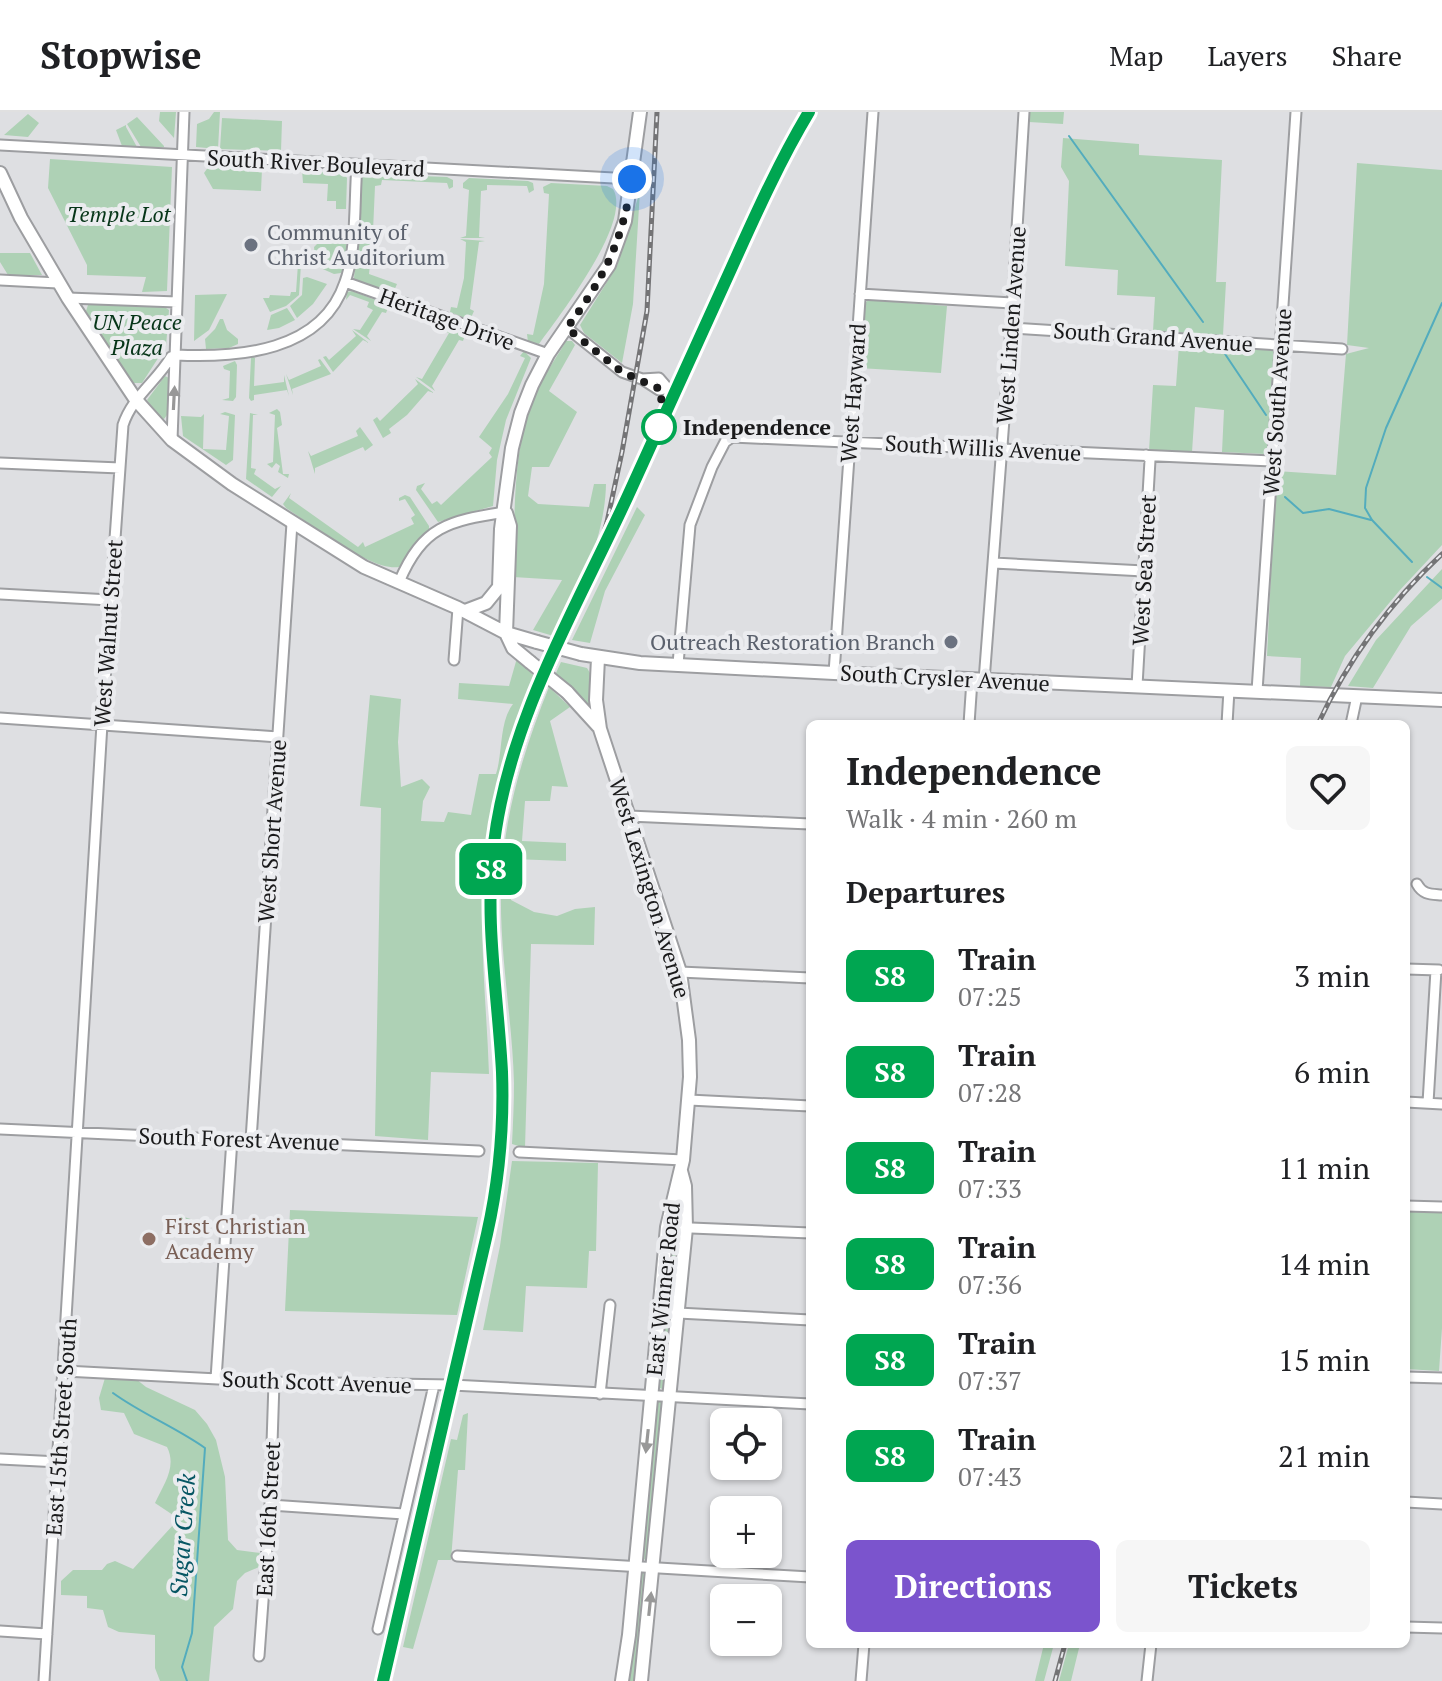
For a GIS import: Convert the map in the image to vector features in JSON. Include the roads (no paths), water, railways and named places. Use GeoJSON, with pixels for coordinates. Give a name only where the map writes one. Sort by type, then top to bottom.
{"type":"FeatureCollection","features":[{"type":"Feature","properties":{"kind":"street"},"geometry":{"type":"LineString","coordinates":[[172,440],[184,112]]}},
{"type":"Feature","properties":{"kind":"street"},"geometry":{"type":"LineString","coordinates":[[600,729],[567,692],[513,648],[501,616],[501,529],[516,432],[532,385],[548,354],[609,265],[625,221],[640,112]]}},
{"type":"Feature","properties":{"kind":"street","name":"West Hayward"},"geometry":{"type":"LineString","coordinates":[[834,673],[873,112]]}},
{"type":"Feature","properties":{"kind":"street","name":"West Linden Avenue"},"geometry":{"type":"LineString","coordinates":[[970,720],[994,563],[1024,112]]}},
{"type":"Feature","properties":{"kind":"street","name":"West South Avenue"},"geometry":{"type":"LineString","coordinates":[[1257,691],[1296,112]]}},
{"type":"Feature","properties":{"kind":"street","name":"South River Boulevard"},"geometry":{"type":"LineString","coordinates":[[0,145],[632,179]]}},
{"type":"Feature","properties":{"kind":"street"},"geometry":{"type":"LineString","coordinates":[[176,355],[219,357],[273,347],[295,339],[319,323],[345,282],[350,265],[357,165]]}},
{"type":"Feature","properties":{"kind":"street"},"geometry":{"type":"LineString","coordinates":[[0,173],[21,218],[58,283],[136,400],[172,440],[292,523],[364,567],[461,610],[486,603],[499,587]]}},
{"type":"Feature","properties":{"kind":"street"},"geometry":{"type":"LineString","coordinates":[[0,280],[58,283]]}},
{"type":"Feature","properties":{"kind":"street","name":"Heritage Drive"},"geometry":{"type":"LineString","coordinates":[[345,282],[548,354]]}},
{"type":"Feature","properties":{"kind":"street"},"geometry":{"type":"LineString","coordinates":[[860,294],[1012,303]]}},
{"type":"Feature","properties":{"kind":"street"},"geometry":{"type":"LineString","coordinates":[[68,298],[177,302]]}},
{"type":"Feature","properties":{"kind":"street"},"geometry":{"type":"LineString","coordinates":[[567,328],[622,372],[642,379]]}},
{"type":"Feature","properties":{"kind":"street","name":"South Grand Avenue"},"geometry":{"type":"LineString","coordinates":[[1011,328],[1342,349]]}},
{"type":"Feature","properties":{"kind":"street","name":"West Walnut Street"},"geometry":{"type":"LineString","coordinates":[[76,1173],[123,425],[136,400],[171,357],[176,355]]}},
{"type":"Feature","properties":{"kind":"street","name":"South Willis Avenue"},"geometry":{"type":"LineString","coordinates":[[678,664],[690,525],[712,467],[725,442],[732,437],[1272,461]]}},
{"type":"Feature","properties":{"kind":"street","name":"West Sea Street"},"geometry":{"type":"LineString","coordinates":[[1137,686],[1150,460],[1146,455]]}},
{"type":"Feature","properties":{"kind":"street"},"geometry":{"type":"LineString","coordinates":[[0,463],[120,468]]}},
{"type":"Feature","properties":{"kind":"street"},"geometry":{"type":"LineString","coordinates":[[399,582],[411,555],[435,530],[470,517],[505,512]]}},
{"type":"Feature","properties":{"kind":"street"},"geometry":{"type":"LineString","coordinates":[[505,512],[510,526],[506,633]]}},
{"type":"Feature","properties":{"kind":"street","name":"West Short Avenue"},"geometry":{"type":"LineString","coordinates":[[251,1140],[292,523]]}},
{"type":"Feature","properties":{"kind":"street"},"geometry":{"type":"LineString","coordinates":[[994,563],[1144,571]]}},
{"type":"Feature","properties":{"kind":"street"},"geometry":{"type":"LineString","coordinates":[[0,594],[110,600]]}},
{"type":"Feature","properties":{"kind":"street"},"geometry":{"type":"LineString","coordinates":[[454,660],[461,610]]}},
{"type":"Feature","properties":{"kind":"street","name":"South Crysler Avenue"},"geometry":{"type":"LineString","coordinates":[[461,610],[506,633],[598,658],[834,673],[1442,700]]}},
{"type":"Feature","properties":{"kind":"street","name":"West Lexington Avenue"},"geometry":{"type":"LineString","coordinates":[[598,658],[596,700],[600,729],[680,972],[689,1040],[689,1100],[682,1165]]}},
{"type":"Feature","properties":{"kind":"street"},"geometry":{"type":"LineString","coordinates":[[1227,720],[1229,690]]}},
{"type":"Feature","properties":{"kind":"street"},"geometry":{"type":"LineString","coordinates":[[1352,720],[1357,696]]}},
{"type":"Feature","properties":{"kind":"street"},"geometry":{"type":"LineString","coordinates":[[0,718],[278,737]]}},
{"type":"Feature","properties":{"kind":"street"},"geometry":{"type":"LineString","coordinates":[[629,816],[806,824]]}},
{"type":"Feature","properties":{"kind":"street"},"geometry":{"type":"LineString","coordinates":[[1417,884],[1426,894],[1442,895]]}},
{"type":"Feature","properties":{"kind":"street"},"geometry":{"type":"LineString","coordinates":[[1410,969],[1439,970],[1428,1103]]}},
{"type":"Feature","properties":{"kind":"street"},"geometry":{"type":"LineString","coordinates":[[680,972],[806,978]]}},
{"type":"Feature","properties":{"kind":"street"},"geometry":{"type":"LineString","coordinates":[[689,1100],[806,1106]]}},
{"type":"Feature","properties":{"kind":"street"},"geometry":{"type":"LineString","coordinates":[[1410,1102],[1442,1104]]}},
{"type":"Feature","properties":{"kind":"street","name":"South Forest Avenue"},"geometry":{"type":"LineString","coordinates":[[0,1129],[479,1151]]}},
{"type":"Feature","properties":{"kind":"street"},"geometry":{"type":"LineString","coordinates":[[216,1379],[232,1139]]}},
{"type":"Feature","properties":{"kind":"street"},"geometry":{"type":"LineString","coordinates":[[519,1152],[682,1165]]}},
{"type":"Feature","properties":{"kind":"street","name":"East Winner Road"},"geometry":{"type":"LineString","coordinates":[[622,1681],[667,1227],[682,1165]]}},
{"type":"Feature","properties":{"kind":"street","name":"East Winner Road"},"geometry":{"type":"LineString","coordinates":[[641,1681],[686,1228],[682,1165]]}},
{"type":"Feature","properties":{"kind":"street","name":"East 15th Street South"},"geometry":{"type":"LineString","coordinates":[[44,1681],[76,1173]]}},
{"type":"Feature","properties":{"kind":"street"},"geometry":{"type":"LineString","coordinates":[[1410,1206],[1442,1207]]}},
{"type":"Feature","properties":{"kind":"street"},"geometry":{"type":"LineString","coordinates":[[667,1227],[806,1233]]}},
{"type":"Feature","properties":{"kind":"street"},"geometry":{"type":"LineString","coordinates":[[600,1394],[610,1305]]}},
{"type":"Feature","properties":{"kind":"street"},"geometry":{"type":"LineString","coordinates":[[659,1312],[806,1320]]}},
{"type":"Feature","properties":{"kind":"street","name":"South Scott Avenue"},"geometry":{"type":"LineString","coordinates":[[65,1371],[806,1404]]}},
{"type":"Feature","properties":{"kind":"street"},"geometry":{"type":"LineString","coordinates":[[1410,1377],[1442,1378]]}},
{"type":"Feature","properties":{"kind":"street","name":"East 16th Street"},"geometry":{"type":"LineString","coordinates":[[259,1656],[270,1505],[274,1382]]}},
{"type":"Feature","properties":{"kind":"street"},"geometry":{"type":"LineString","coordinates":[[378,1629],[434,1385]]}},
{"type":"Feature","properties":{"kind":"street"},"geometry":{"type":"LineString","coordinates":[[0,1459],[59,1462]]}},
{"type":"Feature","properties":{"kind":"street"},"geometry":{"type":"LineString","coordinates":[[1410,1502],[1442,1504]]}},
{"type":"Feature","properties":{"kind":"street"},"geometry":{"type":"LineString","coordinates":[[270,1505],[404,1514]]}},
{"type":"Feature","properties":{"kind":"street"},"geometry":{"type":"LineString","coordinates":[[457,1556],[806,1577]]}},
{"type":"Feature","properties":{"kind":"street"},"geometry":{"type":"LineString","coordinates":[[1410,1627],[1442,1628]]}},
{"type":"Feature","properties":{"kind":"street"},"geometry":{"type":"LineString","coordinates":[[0,1631],[47,1634]]}},
{"type":"Feature","properties":{"kind":"street"},"geometry":{"type":"LineString","coordinates":[[861,1681],[864,1648]]}},
{"type":"Feature","properties":{"kind":"street"},"geometry":{"type":"LineString","coordinates":[[1147,1681],[1151,1648]]}},
{"type":"Feature","properties":{"kind":"waterway"},"geometry":{"type":"LineString","coordinates":[[1069,136],[1203,322]]}},
{"type":"Feature","properties":{"kind":"waterway"},"geometry":{"type":"LineString","coordinates":[[1412,562],[1372,520],[1365,508],[1366,488],[1386,428],[1442,303]]}},
{"type":"Feature","properties":{"kind":"waterway"},"geometry":{"type":"LineString","coordinates":[[1219,345],[1266,415]]}},
{"type":"Feature","properties":{"kind":"waterway"},"geometry":{"type":"LineString","coordinates":[[1285,497],[1303,513],[1329,509],[1371,520]]}},
{"type":"Feature","properties":{"kind":"waterway"},"geometry":{"type":"LineString","coordinates":[[1427,577],[1442,588]]}},
{"type":"Feature","properties":{"kind":"waterway","name":"Sugar Creek"},"geometry":{"type":"LineString","coordinates":[[113,1393],[205,1448],[192,1633],[182,1667],[187,1681]]}},
{"type":"Feature","properties":{"kind":"railway"},"geometry":{"type":"LineString","coordinates":[[599,549],[622,452],[647,311],[657,112]]}},
{"type":"Feature","properties":{"kind":"railway"},"geometry":{"type":"LineString","coordinates":[[389,1681],[492,1238],[502,1180],[508,1102],[498,962],[497,871],[500,841],[521,751],[554,666],[734,274],[815,112]]}},
{"type":"Feature","properties":{"kind":"railway"},"geometry":{"type":"LineString","coordinates":[[1320,720],[1342,677],[1372,633],[1405,592],[1442,554]]}},
{"type":"Feature","properties":{"kind":"railway"},"geometry":{"type":"LineString","coordinates":[[1055,1681],[1064,1648]]}},
{"type":"Feature","properties":{"kind":"train","name":"S8"},"geometry":{"type":"LineString","coordinates":[[383,1681],[497,1181],[502,1074],[492,969],[490,900],[494,844],[507,772],[526,716],[574,608],[621,512],[756,213],[809,112]]}},
{"type":"Feature","properties":{"kind":"place","name":"Community of Christ Auditorium"},"geometry":{"type":"Point","coordinates":[251,245]}},
{"type":"Feature","properties":{"kind":"place","name":"Independence"},"geometry":{"type":"Point","coordinates":[659,427]}},
{"type":"Feature","properties":{"kind":"place","name":"Outreach Restoration Branch"},"geometry":{"type":"Point","coordinates":[951,642]}},
{"type":"Feature","properties":{"kind":"place","name":"First Christian Academy"},"geometry":{"type":"Point","coordinates":[149,1239]}},
{"type":"Feature","properties":{"kind":"park label","name":"Temple Lot"},"geometry":{"type":"Point","coordinates":[119,214]}},
{"type":"Feature","properties":{"kind":"park label","name":"UN Peace Plaza"},"geometry":{"type":"Point","coordinates":[137,334]}}]}
